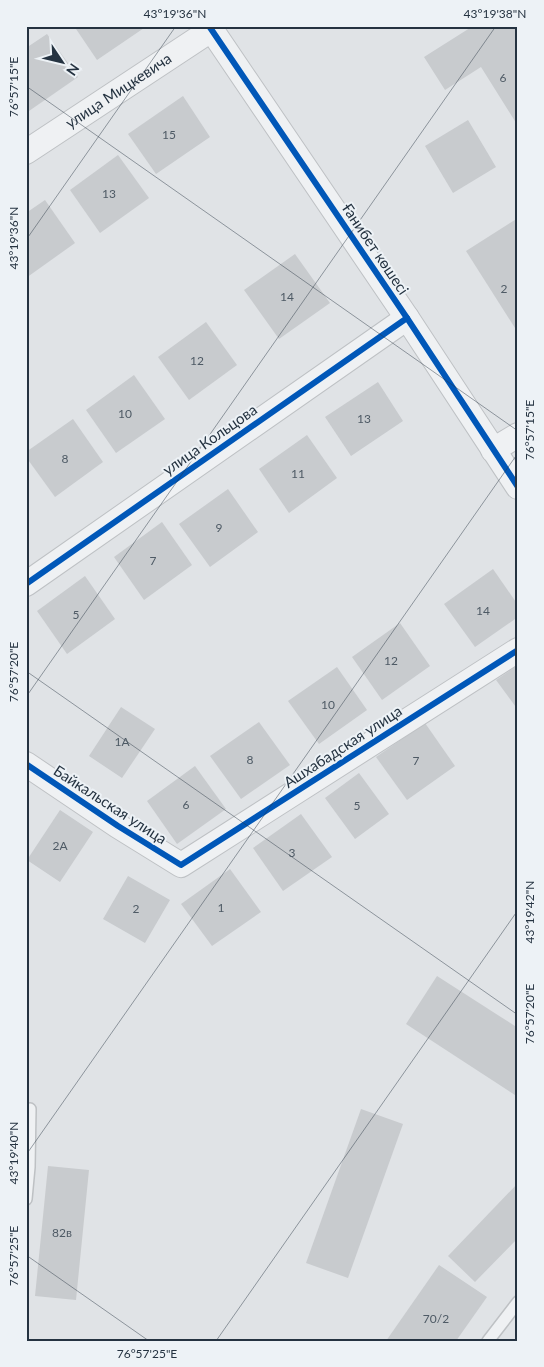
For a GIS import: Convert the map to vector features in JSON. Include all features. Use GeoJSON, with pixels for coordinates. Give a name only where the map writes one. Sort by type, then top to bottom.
{"type":"FeatureCollection","features":[{"type":"Feature","properties":{"kind":"street","name":"улица Мицкевича"},"geometry":{"type":"LineString","coordinates":[[26,152],[210,28]]}},
{"type":"Feature","properties":{"kind":"street","name":"Ғанибет көшесі"},"geometry":{"type":"LineString","coordinates":[[210,28],[407,318],[518,487]]}},
{"type":"Feature","properties":{"kind":"street","name":"улица Кольцова"},"geometry":{"type":"LineString","coordinates":[[26,584],[407,318]]}},
{"type":"Feature","properties":{"kind":"street"},"geometry":{"type":"LineString","coordinates":[[493,450],[518,436]]}},
{"type":"Feature","properties":{"kind":"street","name":"Ашхабадская улица"},"geometry":{"type":"LineString","coordinates":[[181,866],[518,650]]}},
{"type":"Feature","properties":{"kind":"street","name":"Байкальская улица"},"geometry":{"type":"LineString","coordinates":[[26,764],[181,866]]}},
{"type":"Feature","properties":{"kind":"lane"},"geometry":{"type":"LineString","coordinates":[[26,1199],[29,1167],[30,1109]]}},
{"type":"Feature","properties":{"kind":"lane"},"geometry":{"type":"LineString","coordinates":[[488,1341],[518,1302]]}},
{"type":"Feature","properties":{"kind":"building"},"geometry":{"type":"Polygon","coordinates":[[[74,26],[147,26],[97,60],[74,26]]]}},
{"type":"Feature","properties":{"kind":"building"},"geometry":{"type":"Polygon","coordinates":[[[473,26],[518,26],[518,126],[481,67],[445,90],[424,57],[473,26]]]}},
{"type":"Feature","properties":{"kind":"building"},"geometry":{"type":"Polygon","coordinates":[[[47,34],[78,77],[29,111],[26,107],[26,48],[47,34]]]}},
{"type":"Feature","properties":{"kind":"building"},"geometry":{"type":"Polygon","coordinates":[[[183,96],[210,137],[156,174],[128,134],[183,96]]]}},
{"type":"Feature","properties":{"kind":"building"},"geometry":{"type":"Polygon","coordinates":[[[468,120],[496,167],[453,193],[425,146],[468,120]]]}},
{"type":"Feature","properties":{"kind":"building"},"geometry":{"type":"Polygon","coordinates":[[[118,155],[149,198],[100,233],[70,190],[118,155]]]}},
{"type":"Feature","properties":{"kind":"building"},"geometry":{"type":"Polygon","coordinates":[[[45,200],[75,243],[26,278],[26,213],[45,200]]]}},
{"type":"Feature","properties":{"kind":"building"},"geometry":{"type":"Polygon","coordinates":[[[518,218],[518,326],[515,328],[466,251],[518,218]]]}},
{"type":"Feature","properties":{"kind":"building"},"geometry":{"type":"Polygon","coordinates":[[[295,254],[330,303],[279,339],[244,290],[295,254]]]}},
{"type":"Feature","properties":{"kind":"building"},"geometry":{"type":"Polygon","coordinates":[[[206,322],[237,365],[189,400],[158,357],[206,322]]]}},
{"type":"Feature","properties":{"kind":"building"},"geometry":{"type":"Polygon","coordinates":[[[134,375],[165,419],[116,453],[86,410],[134,375]]]}},
{"type":"Feature","properties":{"kind":"building"},"geometry":{"type":"Polygon","coordinates":[[[378,382],[403,421],[351,456],[325,417],[378,382]]]}},
{"type":"Feature","properties":{"kind":"building"},"geometry":{"type":"Polygon","coordinates":[[[73,419],[103,462],[55,497],[26,457],[26,452],[73,419]]]}},
{"type":"Feature","properties":{"kind":"building"},"geometry":{"type":"Polygon","coordinates":[[[307,435],[337,478],[289,513],[259,469],[307,435]]]}},
{"type":"Feature","properties":{"kind":"building"},"geometry":{"type":"Polygon","coordinates":[[[228,489],[258,532],[210,567],[179,524],[228,489]]]}},
{"type":"Feature","properties":{"kind":"building"},"geometry":{"type":"Polygon","coordinates":[[[162,522],[192,565],[144,600],[114,557],[162,522]]]}},
{"type":"Feature","properties":{"kind":"building"},"geometry":{"type":"Polygon","coordinates":[[[493,569],[518,605],[518,617],[475,647],[444,604],[493,569]]]}},
{"type":"Feature","properties":{"kind":"building"},"geometry":{"type":"Polygon","coordinates":[[[85,576],[115,619],[67,654],[37,611],[85,576]]]}},
{"type":"Feature","properties":{"kind":"building"},"geometry":{"type":"Polygon","coordinates":[[[400,623],[430,666],[382,700],[352,657],[400,623]]]}},
{"type":"Feature","properties":{"kind":"building"},"geometry":{"type":"Polygon","coordinates":[[[518,665],[518,710],[496,680],[518,665]]]}},
{"type":"Feature","properties":{"kind":"building"},"geometry":{"type":"Polygon","coordinates":[[[337,667],[367,710],[319,744],[288,701],[337,667]]]}},
{"type":"Feature","properties":{"kind":"building"},"geometry":{"type":"Polygon","coordinates":[[[121,707],[155,729],[122,778],[89,756],[121,707]]]}},
{"type":"Feature","properties":{"kind":"building"},"geometry":{"type":"Polygon","coordinates":[[[259,722],[290,765],[241,799],[210,756],[259,722]]]}},
{"type":"Feature","properties":{"kind":"building"},"geometry":{"type":"Polygon","coordinates":[[[425,723],[455,766],[407,800],[376,757],[425,723]]]}},
{"type":"Feature","properties":{"kind":"building"},"geometry":{"type":"Polygon","coordinates":[[[195,766],[226,809],[177,844],[147,801],[195,766]]]}},
{"type":"Feature","properties":{"kind":"building"},"geometry":{"type":"Polygon","coordinates":[[[359,773],[389,814],[355,839],[325,798],[359,773]]]}},
{"type":"Feature","properties":{"kind":"building"},"geometry":{"type":"Polygon","coordinates":[[[60,810],[93,832],[60,882],[27,860],[60,810]]]}},
{"type":"Feature","properties":{"kind":"building"},"geometry":{"type":"Polygon","coordinates":[[[301,814],[332,857],[283,891],[253,848],[301,814]]]}},
{"type":"Feature","properties":{"kind":"building"},"geometry":{"type":"Polygon","coordinates":[[[230,869],[261,912],[212,946],[181,904],[230,869]]]}},
{"type":"Feature","properties":{"kind":"building"},"geometry":{"type":"Polygon","coordinates":[[[128,876],[170,900],[145,943],[103,919],[128,876]]]}},
{"type":"Feature","properties":{"kind":"building"},"geometry":{"type":"Polygon","coordinates":[[[437,976],[518,1028],[518,1097],[406,1024],[437,976]]]}},
{"type":"Feature","properties":{"kind":"building"},"geometry":{"type":"Polygon","coordinates":[[[361,1109],[403,1124],[348,1278],[306,1263],[361,1109]]]}},
{"type":"Feature","properties":{"kind":"building"},"geometry":{"type":"Polygon","coordinates":[[[48,1166],[89,1170],[76,1300],[35,1296],[48,1166]]]}},
{"type":"Feature","properties":{"kind":"building"},"geometry":{"type":"Polygon","coordinates":[[[518,1183],[518,1238],[475,1282],[448,1256],[518,1183]]]}},
{"type":"Feature","properties":{"kind":"building"},"geometry":{"type":"Polygon","coordinates":[[[439,1265],[487,1297],[456,1341],[386,1341],[439,1265]]]}},
{"type":"Feature","properties":{"kind":"cycle path"},"geometry":{"type":"LineString","coordinates":[[209,26],[407,318],[518,487]]}},
{"type":"Feature","properties":{"kind":"cycle path"},"geometry":{"type":"LineString","coordinates":[[26,584],[407,318]]}},
{"type":"Feature","properties":{"kind":"cycle path"},"geometry":{"type":"LineString","coordinates":[[26,764],[118,826],[181,865],[518,650]]}}]}
